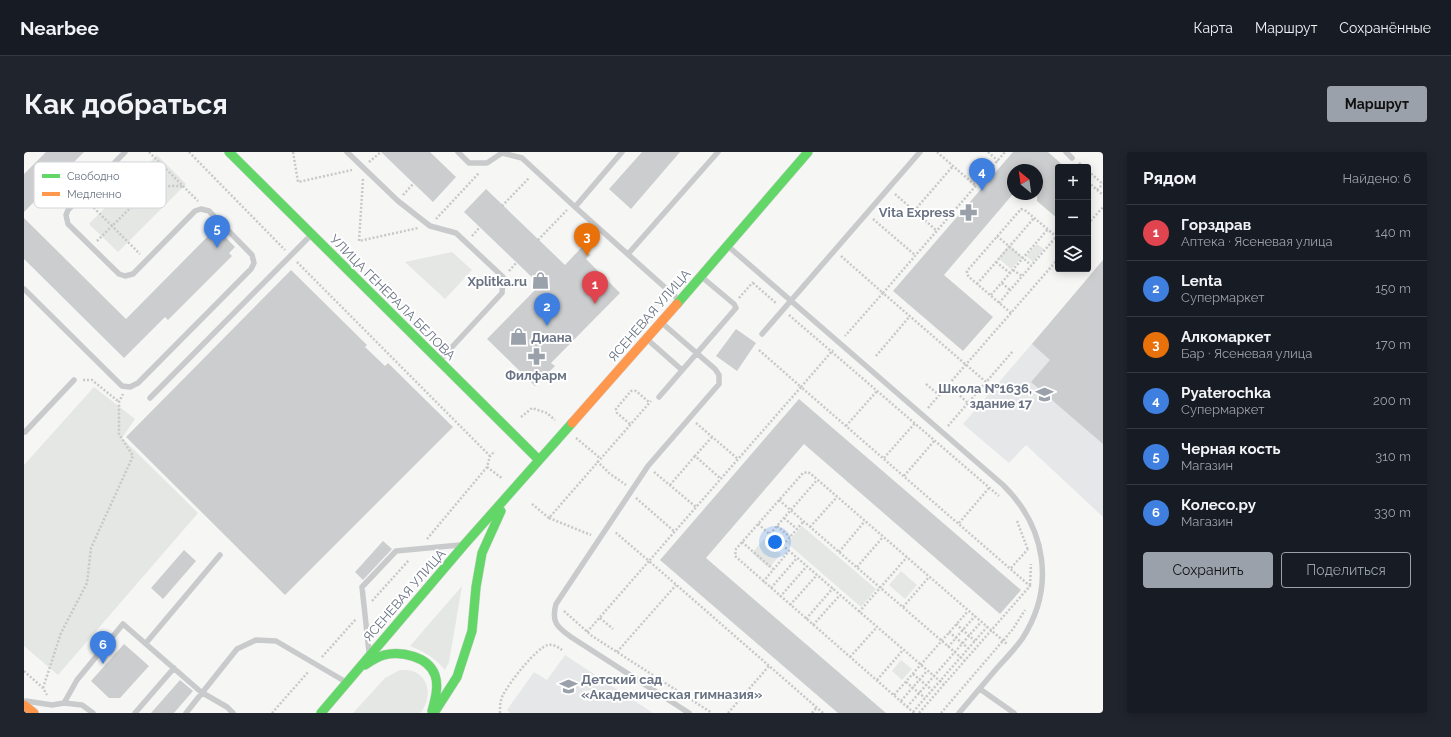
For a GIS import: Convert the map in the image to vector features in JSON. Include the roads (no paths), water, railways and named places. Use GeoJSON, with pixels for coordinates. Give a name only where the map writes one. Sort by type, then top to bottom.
{"type":"FeatureCollection","features":[{"type":"Feature","properties":{"kind":"main road","name":"УЛИЦА ГЕНЕРАЛА БЕЛОВА"},"geometry":{"type":"LineString","coordinates":[[229,152],[539,460]]}},
{"type":"Feature","properties":{"kind":"main road","name":"ЯСЕНЕВАЯ УЛИЦА"},"geometry":{"type":"LineString","coordinates":[[321,713],[464,545],[728,246],[808,152]]}},
{"type":"Feature","properties":{"kind":"main road","name":"ЯСЕНЕВАЯ УЛИЦА"},"geometry":{"type":"LineString","coordinates":[[432,713],[446,696],[458,677],[472,632],[476,587],[482,553],[508,495]]}},
{"type":"Feature","properties":{"kind":"main road"},"geometry":{"type":"LineString","coordinates":[[358,669],[382,656],[400,654],[417,656],[433,669],[437,682],[436,698],[432,713]]}},
{"type":"Feature","properties":{"kind":"main road"},"geometry":{"type":"LineString","coordinates":[[24,705],[34,713]]}},
{"type":"Feature","properties":{"kind":"lane"},"geometry":{"type":"LineString","coordinates":[[115,162],[125,152]]}},
{"type":"Feature","properties":{"kind":"lane"},"geometry":{"type":"LineString","coordinates":[[347,152],[398,201],[430,226],[456,233],[503,276],[502,293],[439,360]]}},
{"type":"Feature","properties":{"kind":"lane"},"geometry":{"type":"LineString","coordinates":[[458,152],[469,163],[487,163],[502,154],[522,158],[679,301]]}},
{"type":"Feature","properties":{"kind":"lane"},"geometry":{"type":"LineString","coordinates":[[574,205],[622,152]]}},
{"type":"Feature","properties":{"kind":"lane"},"geometry":{"type":"LineString","coordinates":[[628,254],[718,152]]}},
{"type":"Feature","properties":{"kind":"lane"},"geometry":{"type":"LineString","coordinates":[[762,334],[920,152]]}},
{"type":"Feature","properties":{"kind":"lane"},"geometry":{"type":"LineString","coordinates":[[1066,152],[1072,158]]}},
{"type":"Feature","properties":{"kind":"lane"},"geometry":{"type":"LineString","coordinates":[[24,289],[122,386],[126,388],[134,386],[253,266],[254,263],[252,255],[208,212],[201,209],[195,211],[133,274],[121,276],[68,224],[66,218],[70,208]]}},
{"type":"Feature","properties":{"kind":"lane"},"geometry":{"type":"LineString","coordinates":[[150,398],[311,235]]}},
{"type":"Feature","properties":{"kind":"lane"},"geometry":{"type":"LineString","coordinates":[[728,246],[1003,485],[1020,503],[1034,530],[1041,554],[1043,575],[1035,614],[1021,640],[959,713]]}},
{"type":"Feature","properties":{"kind":"lane"},"geometry":{"type":"LineString","coordinates":[[659,397],[735,310],[736,307],[734,304],[701,276]]}},
{"type":"Feature","properties":{"kind":"lane"},"geometry":{"type":"LineString","coordinates":[[661,322],[715,369],[719,375],[719,384],[648,466],[556,604],[554,614],[559,628],[571,637],[689,713]]}},
{"type":"Feature","properties":{"kind":"lane"},"geometry":{"type":"LineString","coordinates":[[646,338],[682,370]]}},
{"type":"Feature","properties":{"kind":"lane"},"geometry":{"type":"LineString","coordinates":[[24,432],[74,380]]}},
{"type":"Feature","properties":{"kind":"lane"},"geometry":{"type":"LineString","coordinates":[[369,656],[362,587],[396,551],[464,545]]}},
{"type":"Feature","properties":{"kind":"lane"},"geometry":{"type":"LineString","coordinates":[[146,643],[220,555]]}},
{"type":"Feature","properties":{"kind":"lane"},"geometry":{"type":"LineString","coordinates":[[64,703],[77,680],[124,624],[202,692],[227,707],[233,713]]}},
{"type":"Feature","properties":{"kind":"lane"},"geometry":{"type":"LineString","coordinates":[[186,713],[237,649],[256,640],[276,641],[347,683]]}},
{"type":"Feature","properties":{"kind":"lane"},"geometry":{"type":"LineString","coordinates":[[135,713],[174,668]]}},
{"type":"Feature","properties":{"kind":"lane"},"geometry":{"type":"LineString","coordinates":[[980,689],[1014,713]]}},
{"type":"Feature","properties":{"kind":"lane"},"geometry":{"type":"LineString","coordinates":[[24,701],[52,705],[64,703],[82,704],[93,713]]}},
{"type":"Feature","properties":{"kind":"place","name":"Pyaterochka"},"geometry":{"type":"Point","coordinates":[982,191]}},
{"type":"Feature","properties":{"kind":"place","name":"Vita Express"},"geometry":{"type":"Point","coordinates":[968,212]}},
{"type":"Feature","properties":{"kind":"place","name":"Черная кость"},"geometry":{"type":"Point","coordinates":[217,248]}},
{"type":"Feature","properties":{"kind":"place","name":"Алкомаркет"},"geometry":{"type":"Point","coordinates":[587,256]}},
{"type":"Feature","properties":{"kind":"place","name":"Xplitka.ru"},"geometry":{"type":"Point","coordinates":[540,281]}},
{"type":"Feature","properties":{"kind":"place","name":"Горздрав"},"geometry":{"type":"Point","coordinates":[595,304]}},
{"type":"Feature","properties":{"kind":"place","name":"Lenta"},"geometry":{"type":"Point","coordinates":[547,326]}},
{"type":"Feature","properties":{"kind":"place","name":"Диана"},"geometry":{"type":"Point","coordinates":[518,337]}},
{"type":"Feature","properties":{"kind":"place","name":"Филфарм"},"geometry":{"type":"Point","coordinates":[536,356]}},
{"type":"Feature","properties":{"kind":"place","name":"Школа №1636, здание 17"},"geometry":{"type":"Point","coordinates":[1045,395]}},
{"type":"Feature","properties":{"kind":"place","name":"Колесо.ру"},"geometry":{"type":"Point","coordinates":[103,664]}},
{"type":"Feature","properties":{"kind":"place","name":"Детский сад «Академическая гимназия»"},"geometry":{"type":"Point","coordinates":[568,686]}}]}
